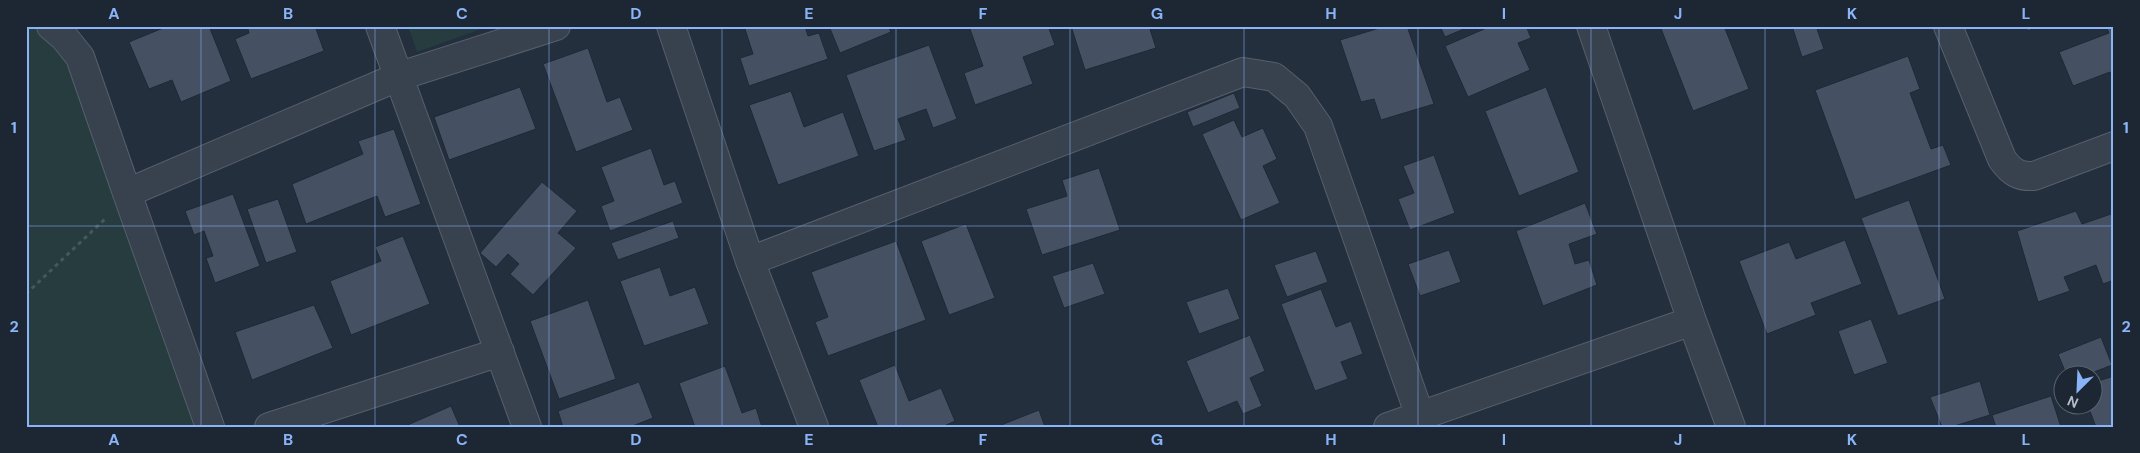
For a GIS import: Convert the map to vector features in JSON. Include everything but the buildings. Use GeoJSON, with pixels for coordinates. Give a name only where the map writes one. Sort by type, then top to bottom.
{"type":"FeatureCollection","features":[{"type":"Feature","properties":{"kind":"street"},"geometry":{"type":"LineString","coordinates":[[52,26],[64,37],[80,57],[210,427]]}},
{"type":"Feature","properties":{"kind":"street"},"geometry":{"type":"LineString","coordinates":[[380,26],[400,76],[526,427]]}},
{"type":"Feature","properties":{"kind":"street"},"geometry":{"type":"LineString","coordinates":[[129,198],[400,76],[556,26]]}},
{"type":"Feature","properties":{"kind":"street"},"geometry":{"type":"LineString","coordinates":[[671,26],[750,261],[814,427]]}},
{"type":"Feature","properties":{"kind":"street"},"geometry":{"type":"LineString","coordinates":[[1591,26],[1692,321],[1731,427]]}},
{"type":"Feature","properties":{"kind":"street"},"geometry":{"type":"LineString","coordinates":[[1948,26],[2002,159],[2014,173],[2020,176],[2034,176],[2114,146]]}},
{"type":"Feature","properties":{"kind":"street"},"geometry":{"type":"LineString","coordinates":[[750,261],[1243,72],[1274,77],[1297,96],[1318,126],[1420,416]]}},
{"type":"Feature","properties":{"kind":"street"},"geometry":{"type":"LineString","coordinates":[[1388,427],[1692,321]]}},
{"type":"Feature","properties":{"kind":"street"},"geometry":{"type":"LineString","coordinates":[[269,427],[500,352]]}},
{"type":"Feature","properties":{"kind":"path"},"geometry":{"type":"LineString","coordinates":[[26,294],[129,198]]}},
{"type":"Feature","properties":{"kind":"green space"},"geometry":{"type":"Polygon","coordinates":[[[26,26],[42,26],[74,59],[203,427],[26,427],[26,26]]]}},
{"type":"Feature","properties":{"kind":"green space"},"geometry":{"type":"Polygon","coordinates":[[[408,26],[489,26],[417,52],[408,26]]]}}]}
